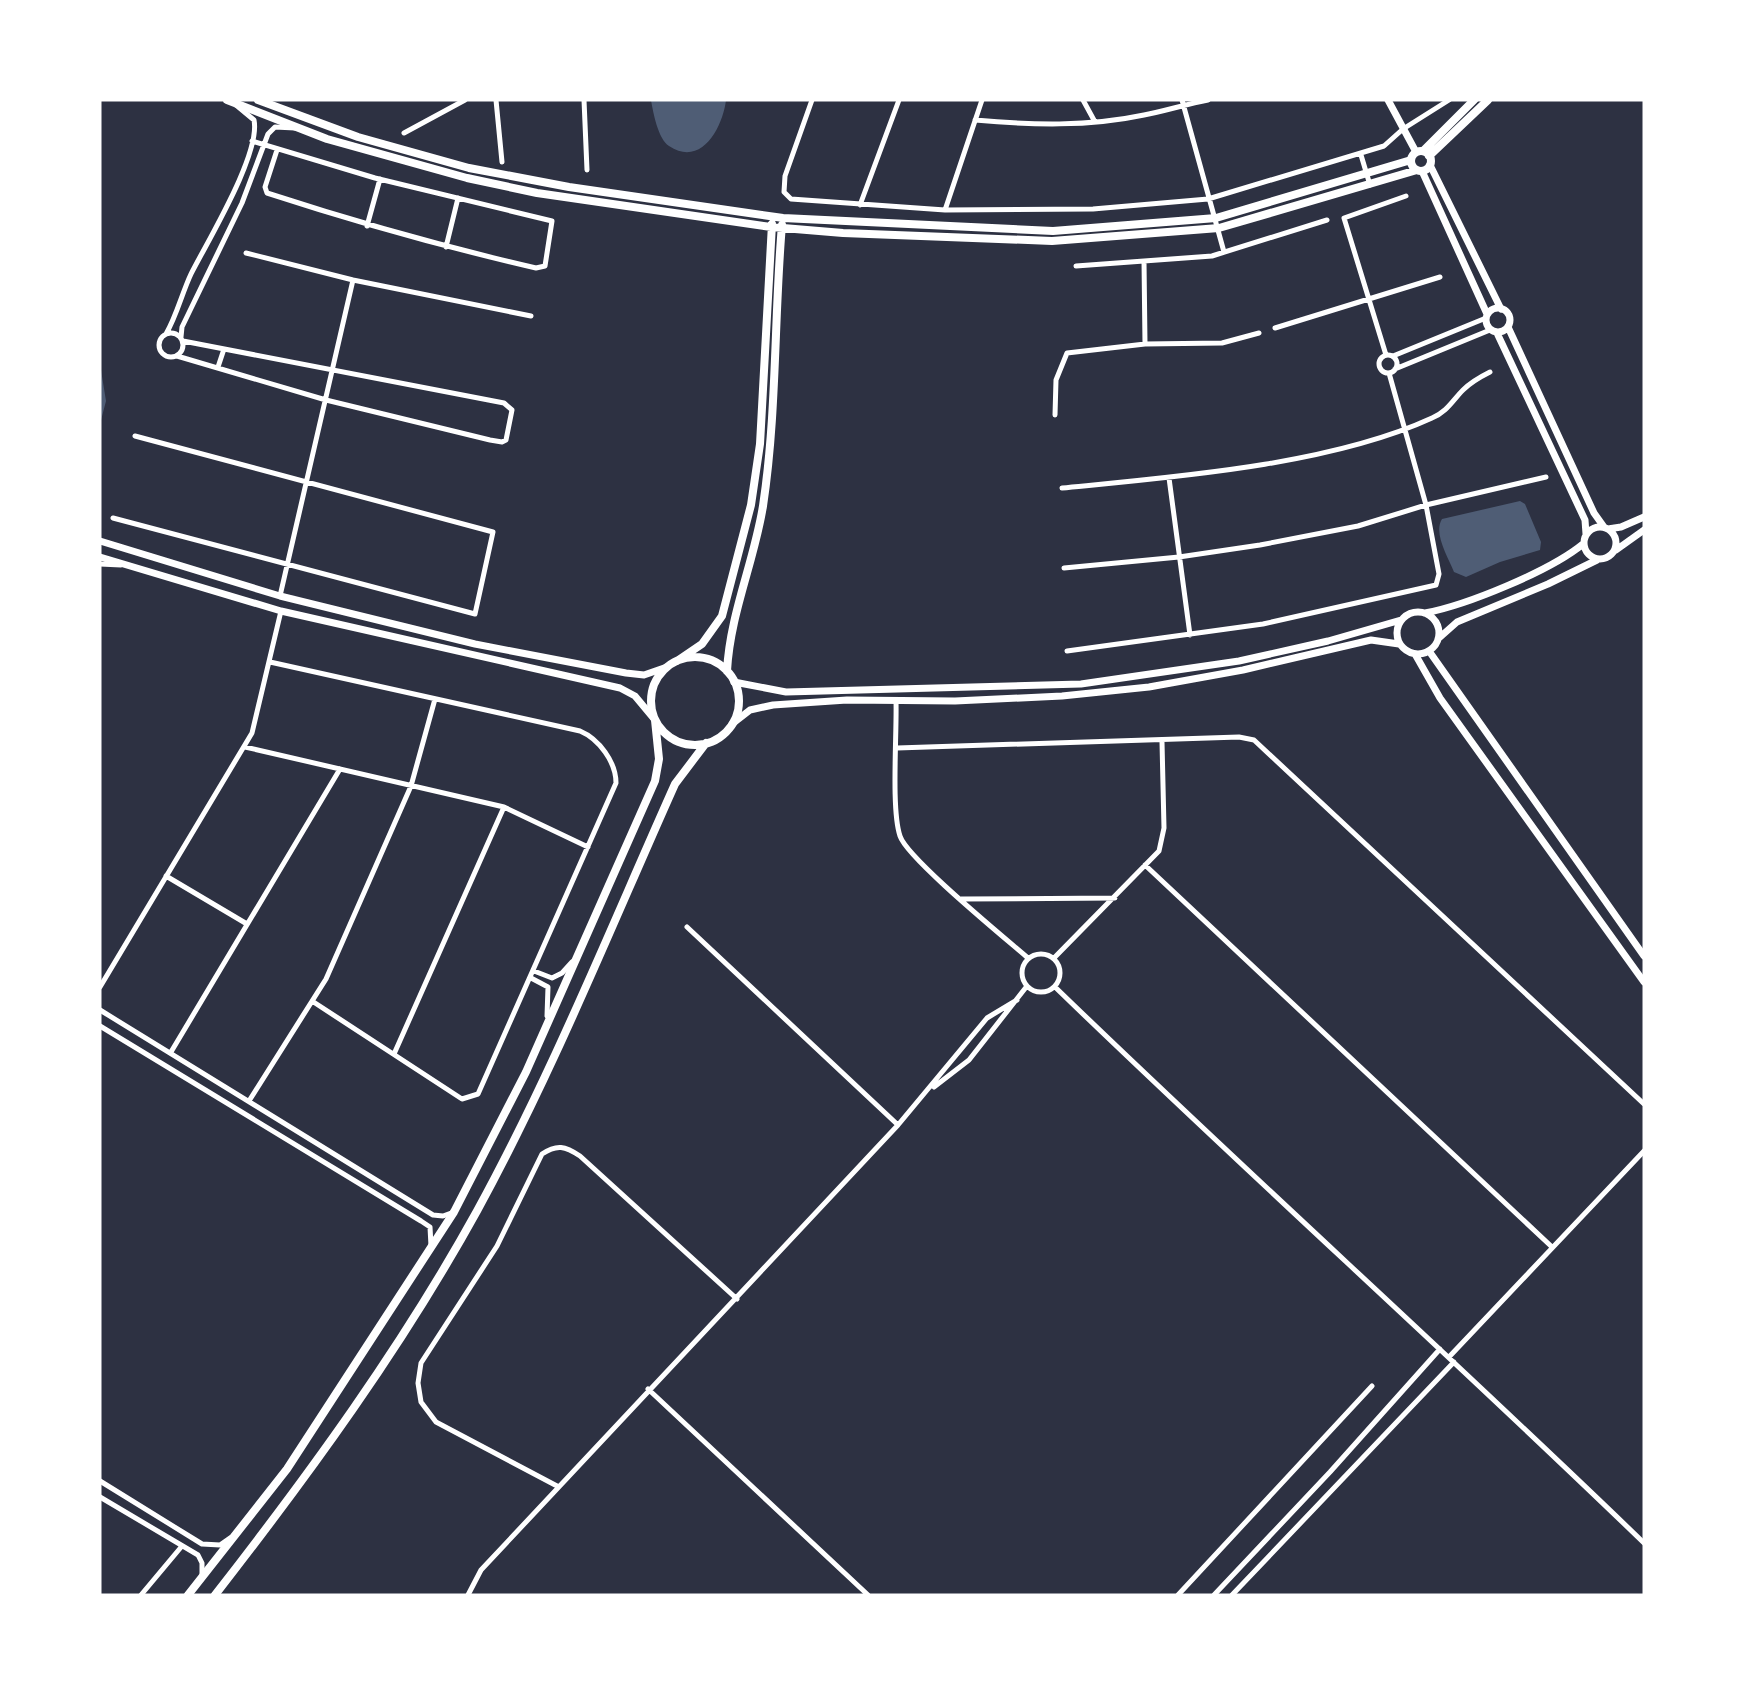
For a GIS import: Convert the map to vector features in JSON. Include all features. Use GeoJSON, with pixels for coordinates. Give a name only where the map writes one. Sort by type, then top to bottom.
{"type":"FeatureCollection","features":[{"type":"Feature","properties":{"kind":"main road"},"geometry":{"type":"LineString","coordinates":[[258,100],[358,137],[469,167],[569,187],[772,217],[1053,231],[1216,218],[1422,157],[1488,100]]}},
{"type":"Feature","properties":{"kind":"main road"},"geometry":{"type":"LineString","coordinates":[[1419,170],[1422,157],[1474,100]]}},
{"type":"Feature","properties":{"kind":"main road"},"geometry":{"type":"LineString","coordinates":[[230,101],[298,128],[436,170],[537,193],[771,228],[1052,241],[1219,228],[1419,170]]}},
{"type":"Feature","properties":{"kind":"main road"},"geometry":{"type":"LineString","coordinates":[[1419,170],[1422,157]]}},
{"type":"Feature","properties":{"kind":"main road"},"geometry":{"type":"LineString","coordinates":[[188,1595],[287,1469],[454,1212],[503,1120],[655,781],[659,759],[651,706],[652,692],[657,678],[667,667],[702,644],[722,616],[751,505],[760,444],[772,217]]}},
{"type":"Feature","properties":{"kind":"main road"},"geometry":{"type":"LineString","coordinates":[[727,671],[729,637],[762,506],[776,360],[783,218]]}},
{"type":"Feature","properties":{"kind":"main road"},"geometry":{"type":"LineString","coordinates":[[655,720],[664,733],[691,745],[706,743],[725,733],[738,711],[738,696],[727,671],[704,658],[677,661]]}},
{"type":"Feature","properties":{"kind":"main road"},"geometry":{"type":"LineString","coordinates":[[215,1595],[296,1490],[355,1407],[477,1212],[545,1079],[675,784],[706,743]]}},
{"type":"Feature","properties":{"kind":"street"},"geometry":{"type":"LineString","coordinates":[[404,132],[465,100]]}},
{"type":"Feature","properties":{"kind":"street"},"geometry":{"type":"LineString","coordinates":[[496,100],[502,162]]}},
{"type":"Feature","properties":{"kind":"street"},"geometry":{"type":"LineString","coordinates":[[584,100],[587,170]]}},
{"type":"Feature","properties":{"kind":"street"},"geometry":{"type":"LineString","coordinates":[[812,100],[785,176],[784,192],[791,199],[945,210],[1093,209],[1208,199],[1384,146],[1403,129],[1449,100]]}},
{"type":"Feature","properties":{"kind":"street"},"geometry":{"type":"LineString","coordinates":[[860,205],[899,100]]}},
{"type":"Feature","properties":{"kind":"street"},"geometry":{"type":"LineString","coordinates":[[945,210],[982,100]]}},
{"type":"Feature","properties":{"kind":"street"},"geometry":{"type":"LineString","coordinates":[[1083,100],[1095,122]]}},
{"type":"Feature","properties":{"kind":"street"},"geometry":{"type":"LineString","coordinates":[[975,120],[1039,125],[1095,122],[1143,116],[1184,102],[1208,100]]}},
{"type":"Feature","properties":{"kind":"street"},"geometry":{"type":"LineString","coordinates":[[1388,100],[1422,157],[1501,309],[1510,316],[1508,327],[1594,513],[1616,540],[1615,551]]}},
{"type":"Feature","properties":{"kind":"street"},"geometry":{"type":"LineString","coordinates":[[166,334],[223,349],[333,368],[504,403],[512,410],[507,435],[502,442],[497,442],[326,400],[218,367],[177,356],[165,356],[160,350],[160,339],[166,334],[192,272],[231,199],[252,141],[254,120],[230,101]]}},
{"type":"Feature","properties":{"kind":"street"},"geometry":{"type":"LineString","coordinates":[[1184,102],[1224,252]]}},
{"type":"Feature","properties":{"kind":"street"},"geometry":{"type":"LineString","coordinates":[[177,356],[183,348],[182,327],[242,203],[270,130],[275,127],[298,128]]}},
{"type":"Feature","properties":{"kind":"street"},"geometry":{"type":"LineString","coordinates":[[252,141],[380,179],[552,221],[545,266],[536,268],[446,247],[367,226],[267,193],[265,187],[277,150]]}},
{"type":"Feature","properties":{"kind":"street"},"geometry":{"type":"LineString","coordinates":[[1361,155],[1370,185]]}},
{"type":"Feature","properties":{"kind":"street"},"geometry":{"type":"LineString","coordinates":[[1419,170],[1585,520],[1586,534],[1583,544],[1586,552],[1597,560]]}},
{"type":"Feature","properties":{"kind":"street"},"geometry":{"type":"LineString","coordinates":[[367,226],[380,179]]}},
{"type":"Feature","properties":{"kind":"street"},"geometry":{"type":"LineString","coordinates":[[1068,651],[1190,635],[1330,611],[1436,585],[1440,574],[1426,505],[1392,371],[1397,364],[1389,356],[1344,218],[1406,196]]}},
{"type":"Feature","properties":{"kind":"street"},"geometry":{"type":"LineString","coordinates":[[446,247],[458,198]]}},
{"type":"Feature","properties":{"kind":"street"},"geometry":{"type":"LineString","coordinates":[[1076,266],[1187,259],[1224,252],[1327,220]]}},
{"type":"Feature","properties":{"kind":"street"},"geometry":{"type":"LineString","coordinates":[[246,253],[354,280],[531,316]]}},
{"type":"Feature","properties":{"kind":"street"},"geometry":{"type":"LineString","coordinates":[[1144,261],[1145,344]]}},
{"type":"Feature","properties":{"kind":"street"},"geometry":{"type":"LineString","coordinates":[[1275,328],[1440,277]]}},
{"type":"Feature","properties":{"kind":"street"},"geometry":{"type":"LineString","coordinates":[[281,596],[354,280]]}},
{"type":"Feature","properties":{"kind":"street"},"geometry":{"type":"LineString","coordinates":[[1501,309],[1493,309],[1486,316],[1430,341],[1381,358],[1379,366],[1392,371],[1508,327]]}},
{"type":"Feature","properties":{"kind":"street"},"geometry":{"type":"LineString","coordinates":[[1055,415],[1056,380],[1068,353],[1145,344],[1222,343],[1259,333]]}},
{"type":"Feature","properties":{"kind":"street"},"geometry":{"type":"LineString","coordinates":[[218,367],[223,349]]}},
{"type":"Feature","properties":{"kind":"street"},"geometry":{"type":"LineString","coordinates":[[1062,488],[1169,478],[1325,451],[1406,429],[1435,417],[1448,408],[1472,382],[1490,372]]}},
{"type":"Feature","properties":{"kind":"street"},"geometry":{"type":"LineString","coordinates":[[113,518],[475,614],[493,532],[135,436]]}},
{"type":"Feature","properties":{"kind":"street"},"geometry":{"type":"LineString","coordinates":[[1064,568],[1179,557],[1358,526],[1426,505],[1546,477]]}},
{"type":"Feature","properties":{"kind":"street"},"geometry":{"type":"LineString","coordinates":[[1169,478],[1190,635]]}},
{"type":"Feature","properties":{"kind":"street"},"geometry":{"type":"LineString","coordinates":[[1586,534],[1593,529],[1621,527],[1644,517]]}},
{"type":"Feature","properties":{"kind":"street"},"geometry":{"type":"LineString","coordinates":[[1415,654],[1429,651],[1457,622],[1609,557],[1644,530]]}},
{"type":"Feature","properties":{"kind":"street"},"geometry":{"type":"LineString","coordinates":[[100,541],[281,596],[475,644],[626,673],[644,675],[667,667]]}},
{"type":"Feature","properties":{"kind":"street"},"geometry":{"type":"LineString","coordinates":[[734,682],[786,692],[1044,686],[1107,681],[1239,661],[1328,641],[1401,620],[1412,613],[1442,610],[1558,561],[1583,544]]}},
{"type":"Feature","properties":{"kind":"street"},"geometry":{"type":"LineString","coordinates":[[100,556],[281,611],[602,683],[635,696],[655,720]]}},
{"type":"Feature","properties":{"kind":"street"},"geometry":{"type":"LineString","coordinates":[[100,564],[131,566]]}},
{"type":"Feature","properties":{"kind":"street"},"geometry":{"type":"LineString","coordinates":[[100,986],[245,747],[260,707],[281,611]]}},
{"type":"Feature","properties":{"kind":"street"},"geometry":{"type":"LineString","coordinates":[[1424,613],[1437,623],[1439,638]]}},
{"type":"Feature","properties":{"kind":"street"},"geometry":{"type":"LineString","coordinates":[[1399,644],[1397,631],[1401,620]]}},
{"type":"Feature","properties":{"kind":"street"},"geometry":{"type":"LineString","coordinates":[[732,724],[741,715],[761,707],[847,700],[1054,697],[1137,688],[1243,670],[1371,640],[1399,644],[1415,654],[1440,698],[1644,982]]}},
{"type":"Feature","properties":{"kind":"street"},"geometry":{"type":"LineString","coordinates":[[1429,651],[1644,956]]}},
{"type":"Feature","properties":{"kind":"street"},"geometry":{"type":"LineString","coordinates":[[270,662],[590,735],[598,741],[616,775],[617,783],[478,1094],[463,1099],[312,1001]]}},
{"type":"Feature","properties":{"kind":"street"},"geometry":{"type":"LineString","coordinates":[[249,1101],[327,979],[411,786],[435,699]]}},
{"type":"Feature","properties":{"kind":"street"},"geometry":{"type":"LineString","coordinates":[[895,701],[897,817],[901,840],[961,900],[1028,958]]}},
{"type":"Feature","properties":{"kind":"street"},"geometry":{"type":"LineString","coordinates":[[897,748],[1239,737],[1254,740],[1268,750],[1644,1104]]}},
{"type":"Feature","properties":{"kind":"street"},"geometry":{"type":"LineString","coordinates":[[1054,958],[1115,898],[1159,851],[1164,841],[1162,741]]}},
{"type":"Feature","properties":{"kind":"street"},"geometry":{"type":"LineString","coordinates":[[245,747],[504,807],[588,847]]}},
{"type":"Feature","properties":{"kind":"street"},"geometry":{"type":"LineString","coordinates":[[171,1052],[340,769]]}},
{"type":"Feature","properties":{"kind":"street"},"geometry":{"type":"LineString","coordinates":[[394,1054],[504,807]]}},
{"type":"Feature","properties":{"kind":"street"},"geometry":{"type":"LineString","coordinates":[[1146,865],[1552,1247]]}},
{"type":"Feature","properties":{"kind":"street"},"geometry":{"type":"LineString","coordinates":[[166,876],[247,924]]}},
{"type":"Feature","properties":{"kind":"street"},"geometry":{"type":"LineString","coordinates":[[961,900],[1115,898]]}},
{"type":"Feature","properties":{"kind":"street"},"geometry":{"type":"LineString","coordinates":[[687,927],[898,1125]]}},
{"type":"Feature","properties":{"kind":"street"},"geometry":{"type":"LineString","coordinates":[[1046,954],[1054,958],[1061,972],[1055,987],[1041,993],[1027,986],[1022,972],[1028,958],[1046,954]]}},
{"type":"Feature","properties":{"kind":"street"},"geometry":{"type":"LineString","coordinates":[[534,971],[555,977],[576,957]]}},
{"type":"Feature","properties":{"kind":"street"},"geometry":{"type":"LineString","coordinates":[[531,978],[546,985],[550,991],[546,1026]]}},
{"type":"Feature","properties":{"kind":"street"},"geometry":{"type":"LineString","coordinates":[[468,1595],[481,1570],[557,1486],[737,1299],[931,1089],[969,1060],[1027,986]]}},
{"type":"Feature","properties":{"kind":"street"},"geometry":{"type":"LineString","coordinates":[[1055,987],[1230,1156],[1452,1359],[1644,1543]]}},
{"type":"Feature","properties":{"kind":"street"},"geometry":{"type":"LineString","coordinates":[[931,1089],[948,1062],[987,1018],[1017,1000]]}},
{"type":"Feature","properties":{"kind":"street"},"geometry":{"type":"LineString","coordinates":[[100,1010],[433,1215],[443,1216],[454,1212]]}},
{"type":"Feature","properties":{"kind":"street"},"geometry":{"type":"LineString","coordinates":[[100,1026],[421,1221],[433,1235],[431,1249]]}},
{"type":"Feature","properties":{"kind":"street"},"geometry":{"type":"LineString","coordinates":[[557,1486],[436,1422],[421,1402],[418,1383],[421,1363],[496,1246],[542,1154],[553,1147],[567,1147],[580,1156],[737,1299]]}},
{"type":"Feature","properties":{"kind":"street"},"geometry":{"type":"LineString","coordinates":[[1232,1595],[1452,1359],[1552,1247],[1644,1151]]}},
{"type":"Feature","properties":{"kind":"street"},"geometry":{"type":"LineString","coordinates":[[1214,1595],[1330,1472],[1440,1349]]}},
{"type":"Feature","properties":{"kind":"street"},"geometry":{"type":"LineString","coordinates":[[1178,1595],[1371,1386]]}},
{"type":"Feature","properties":{"kind":"street"},"geometry":{"type":"LineString","coordinates":[[648,1389],[868,1595]]}},
{"type":"Feature","properties":{"kind":"street"},"geometry":{"type":"LineString","coordinates":[[100,1481],[202,1544],[220,1545],[238,1532]]}},
{"type":"Feature","properties":{"kind":"street"},"geometry":{"type":"LineString","coordinates":[[100,1497],[198,1556],[202,1563],[202,1579]]}},
{"type":"Feature","properties":{"kind":"street"},"geometry":{"type":"LineString","coordinates":[[141,1595],[182,1546]]}},
{"type":"Feature","properties":{"kind":"water"},"geometry":{"type":"Polygon","coordinates":[[[651,100],[726,100],[720,121],[709,141],[691,152],[681,151],[665,143],[651,100]]]}},
{"type":"Feature","properties":{"kind":"water"},"geometry":{"type":"Polygon","coordinates":[[[100,364],[106,401],[100,424],[100,364]]]}},
{"type":"Feature","properties":{"kind":"water"},"geometry":{"type":"Polygon","coordinates":[[[1520,501],[1525,504],[1541,542],[1540,550],[1500,562],[1466,577],[1454,572],[1440,538],[1442,519],[1520,501]]]}}]}
